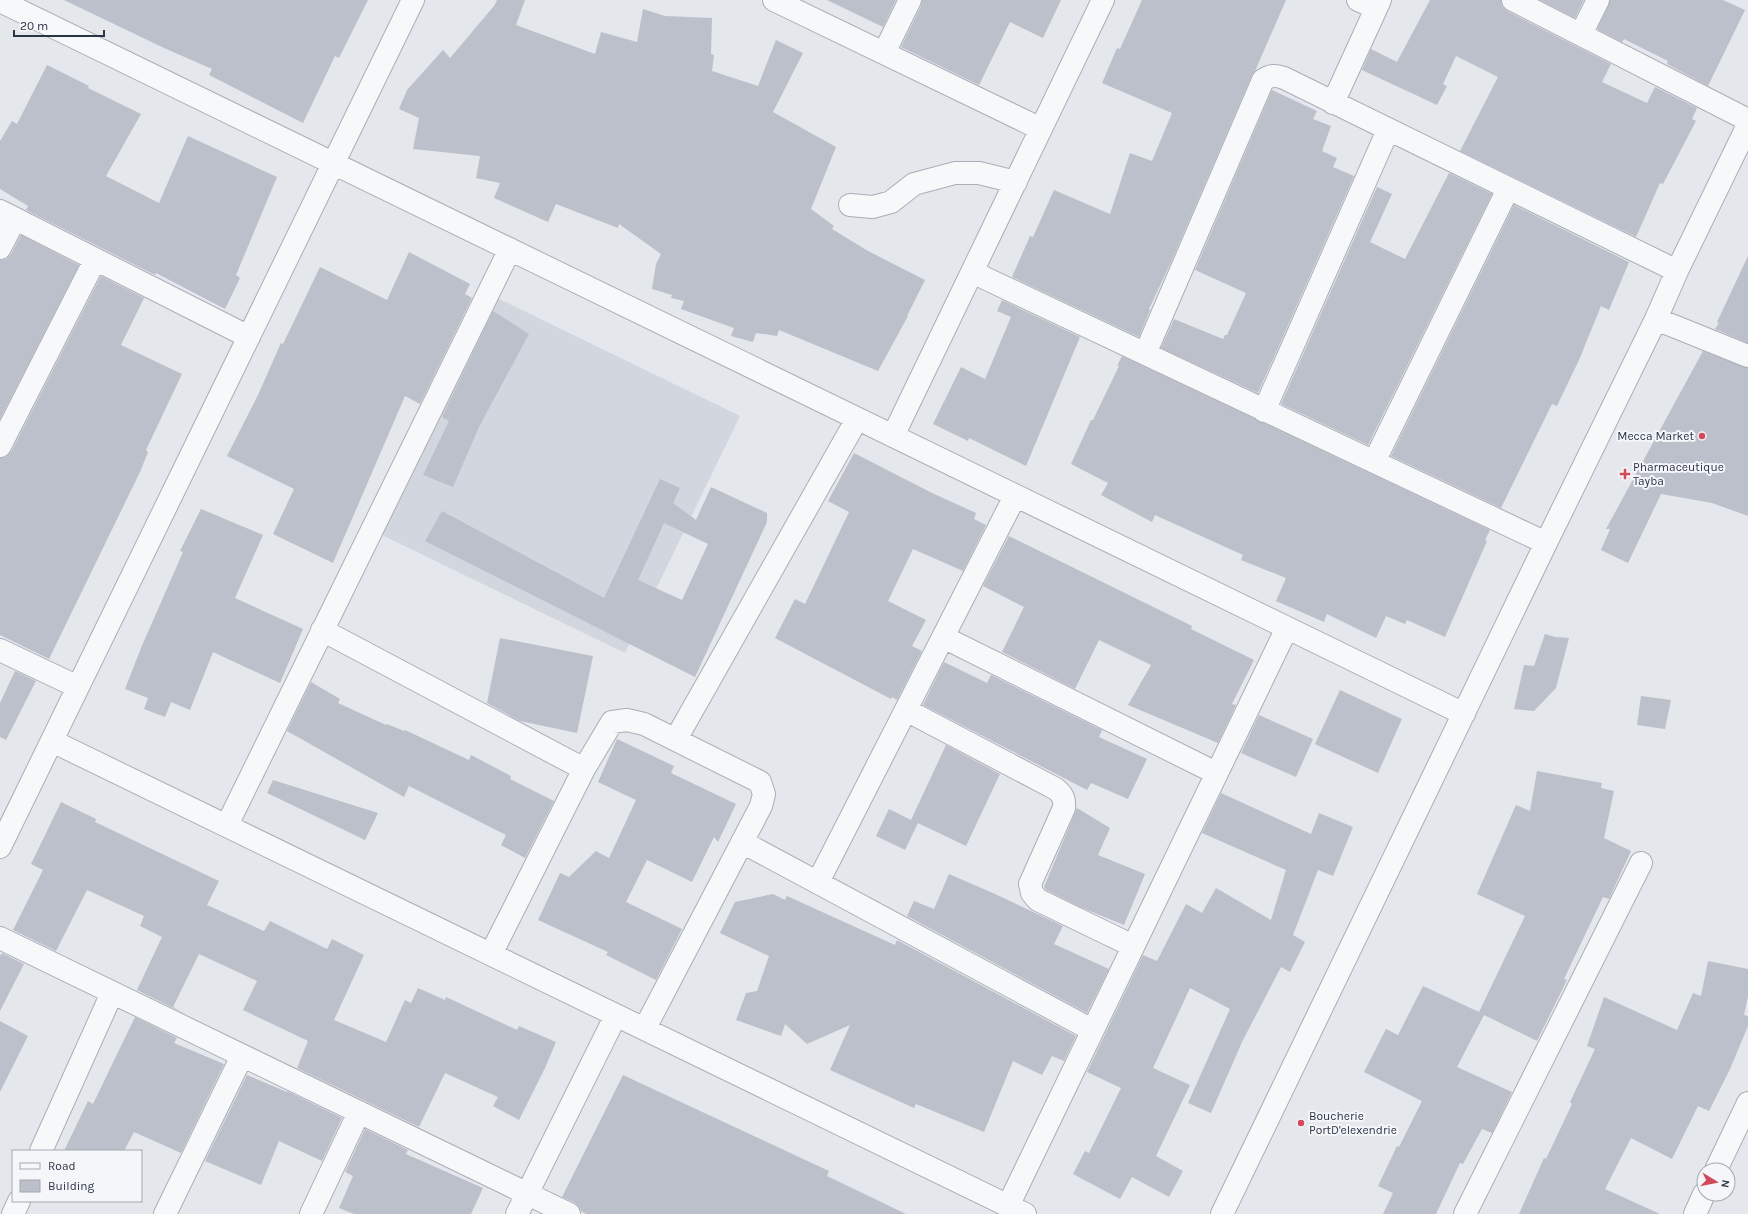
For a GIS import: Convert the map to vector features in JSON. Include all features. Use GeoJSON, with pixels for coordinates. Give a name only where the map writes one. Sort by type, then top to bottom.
{"type":"FeatureCollection","features":[{"type":"Feature","properties":{"kind":"street"},"geometry":{"type":"LineString","coordinates":[[2,838],[78,687],[413,0]]}},
{"type":"Feature","properties":{"kind":"street"},"geometry":{"type":"LineString","coordinates":[[774,0],[1041,128]]}},
{"type":"Feature","properties":{"kind":"street"},"geometry":{"type":"LineString","coordinates":[[884,53],[910,0]]}},
{"type":"Feature","properties":{"kind":"street"},"geometry":{"type":"LineString","coordinates":[[893,436],[1104,0]]}},
{"type":"Feature","properties":{"kind":"street"},"geometry":{"type":"LineString","coordinates":[[1513,0],[1748,120]]}},
{"type":"Feature","properties":{"kind":"street"},"geometry":{"type":"LineString","coordinates":[[1581,34],[1598,0]]}},
{"type":"Feature","properties":{"kind":"street"},"geometry":{"type":"LineString","coordinates":[[0,1],[1464,714]]}},
{"type":"Feature","properties":{"kind":"street"},"geometry":{"type":"LineString","coordinates":[[1333,103],[1371,3]]}},
{"type":"Feature","properties":{"kind":"street"},"geometry":{"type":"LineString","coordinates":[[1144,354],[1263,80],[1269,76],[1276,75],[1677,271]]}},
{"type":"Feature","properties":{"kind":"street"},"geometry":{"type":"LineString","coordinates":[[1222,1214],[1546,543],[1656,319],[1677,271],[1741,156],[1748,125]]}},
{"type":"Feature","properties":{"kind":"street"},"geometry":{"type":"LineString","coordinates":[[1264,411],[1388,130]]}},
{"type":"Feature","properties":{"kind":"street"},"geometry":{"type":"LineString","coordinates":[[850,205],[872,207],[891,202],[914,184],[955,173],[979,173],[1016,182]]}},
{"type":"Feature","properties":{"kind":"street"},"geometry":{"type":"LineString","coordinates":[[1374,462],[1508,188]]}},
{"type":"Feature","properties":{"kind":"street"},"geometry":{"type":"LineString","coordinates":[[0,248],[8,215],[249,337]]}},
{"type":"Feature","properties":{"kind":"street"},"geometry":{"type":"LineString","coordinates":[[227,825],[510,249]]}},
{"type":"Feature","properties":{"kind":"street"},"geometry":{"type":"LineString","coordinates":[[0,446],[95,260]]}},
{"type":"Feature","properties":{"kind":"street"},"geometry":{"type":"LineString","coordinates":[[972,272],[1546,543]]}},
{"type":"Feature","properties":{"kind":"street"},"geometry":{"type":"LineString","coordinates":[[1656,319],[1748,356]]}},
{"type":"Feature","properties":{"kind":"street"},"geometry":{"type":"LineString","coordinates":[[676,739],[856,419]]}},
{"type":"Feature","properties":{"kind":"street"},"geometry":{"type":"LineString","coordinates":[[818,882],[1016,496]]}},
{"type":"Feature","properties":{"kind":"street"},"geometry":{"type":"LineString","coordinates":[[52,740],[1016,1210],[1092,1030],[1286,628]]}},
{"type":"Feature","properties":{"kind":"street"},"geometry":{"type":"LineString","coordinates":[[322,630],[584,769]]}},
{"type":"Feature","properties":{"kind":"street"},"geometry":{"type":"LineString","coordinates":[[943,638],[1216,774]]}},
{"type":"Feature","properties":{"kind":"street"},"geometry":{"type":"LineString","coordinates":[[0,650],[78,687]]}},
{"type":"Feature","properties":{"kind":"street"},"geometry":{"type":"LineString","coordinates":[[906,710],[1056,789],[1061,794],[1065,800],[1064,808],[1030,884],[1032,893],[1038,900],[1133,946]]}},
{"type":"Feature","properties":{"kind":"street"},"geometry":{"type":"LineString","coordinates":[[491,954],[584,769],[612,722],[627,720],[638,722],[676,739],[760,782],[764,794],[761,806],[644,1028]]}},
{"type":"Feature","properties":{"kind":"street"},"geometry":{"type":"LineString","coordinates":[[742,842],[1092,1030]]}},
{"type":"Feature","properties":{"kind":"street"},"geometry":{"type":"LineString","coordinates":[[1466,1214],[1641,863]]}},
{"type":"Feature","properties":{"kind":"street"},"geometry":{"type":"LineString","coordinates":[[0,938],[569,1214]]}},
{"type":"Feature","properties":{"kind":"street"},"geometry":{"type":"LineString","coordinates":[[41,1150],[112,993]]}},
{"type":"Feature","properties":{"kind":"street"},"geometry":{"type":"LineString","coordinates":[[517,1214],[616,1015]]}},
{"type":"Feature","properties":{"kind":"street"},"geometry":{"type":"LineString","coordinates":[[165,1214],[242,1056]]}},
{"type":"Feature","properties":{"kind":"street"},"geometry":{"type":"LineString","coordinates":[[1720,1162],[1748,1103]]}},
{"type":"Feature","properties":{"kind":"street"},"geometry":{"type":"LineString","coordinates":[[311,1214],[359,1112]]}},
{"type":"Feature","properties":{"kind":"street"},"geometry":{"type":"LineString","coordinates":[[13,1214],[18,1202]]}},
{"type":"Feature","properties":{"kind":"street"},"geometry":{"type":"LineString","coordinates":[[1695,1214],[1700,1202]]}},
{"type":"Feature","properties":{"kind":"shaded area"},"geometry":{"type":"Polygon","coordinates":[[[495,297],[740,416],[625,653],[380,534],[495,297]]]}},
{"type":"Feature","properties":{"kind":"building"},"geometry":{"type":"Polygon","coordinates":[[[64,0],[368,0],[339,58],[335,56],[303,123],[209,75],[212,69],[164,48],[64,0]]]}},
{"type":"Feature","properties":{"kind":"building"},"geometry":{"type":"Polygon","coordinates":[[[497,0],[525,0],[516,25],[595,54],[601,32],[637,42],[643,9],[665,16],[712,18],[711,54],[714,55],[712,71],[758,86],[776,40],[803,53],[773,112],[836,147],[811,209],[834,226],[832,229],[868,251],[925,280],[908,316],[878,371],[779,330],[777,336],[756,333],[753,342],[731,336],[734,328],[681,309],[684,301],[671,298],[672,295],[652,289],[656,264],[661,254],[619,224],[618,228],[556,204],[548,222],[494,198],[500,183],[476,178],[480,156],[413,149],[419,118],[399,109],[407,90],[443,50],[450,58],[494,6],[497,0]]]}},
{"type":"Feature","properties":{"kind":"building"},"geometry":{"type":"Polygon","coordinates":[[[827,0],[896,0],[883,27],[827,0]]]}},
{"type":"Feature","properties":{"kind":"building"},"geometry":{"type":"Polygon","coordinates":[[[922,0],[1061,0],[1043,38],[1010,22],[979,85],[901,47],[921,6],[922,0]]]}},
{"type":"Feature","properties":{"kind":"building"},"geometry":{"type":"Polygon","coordinates":[[[1142,0],[1286,0],[1149,309],[1150,310],[1139,337],[1012,277],[1030,236],[1033,237],[1054,190],[1110,214],[1130,153],[1152,161],[1172,113],[1102,83],[1117,48],[1120,49],[1142,0]]]}},
{"type":"Feature","properties":{"kind":"building"},"geometry":{"type":"Polygon","coordinates":[[[1430,0],[1501,0],[1502,6],[1507,11],[1611,64],[1602,82],[1647,103],[1655,87],[1697,108],[1692,119],[1696,121],[1663,184],[1660,183],[1636,237],[1460,151],[1498,77],[1456,56],[1443,84],[1447,86],[1437,105],[1362,70],[1371,49],[1397,62],[1430,0]]]}},
{"type":"Feature","properties":{"kind":"building"},"geometry":{"type":"Polygon","coordinates":[[[1540,0],[1584,0],[1575,18],[1540,0]]]}},
{"type":"Feature","properties":{"kind":"building"},"geometry":{"type":"Polygon","coordinates":[[[1610,0],[1723,0],[1745,10],[1708,86],[1667,64],[1668,61],[1624,39],[1622,42],[1597,29],[1610,0]]]}},
{"type":"Feature","properties":{"kind":"building"},"geometry":{"type":"Polygon","coordinates":[[[47,65],[89,86],[88,88],[141,114],[106,176],[159,203],[188,136],[277,177],[236,275],[240,278],[225,309],[156,273],[155,275],[26,210],[28,206],[0,189],[0,141],[12,121],[17,124],[47,65]]]}},
{"type":"Feature","properties":{"kind":"building"},"geometry":{"type":"Polygon","coordinates":[[[1272,90],[1317,111],[1313,119],[1331,126],[1322,151],[1337,158],[1333,167],[1354,176],[1258,393],[1161,348],[1174,319],[1223,339],[1225,335],[1227,335],[1246,293],[1195,270],[1272,90]]]}},
{"type":"Feature","properties":{"kind":"building"},"geometry":{"type":"Polygon","coordinates":[[[1449,173],[1492,194],[1368,445],[1281,404],[1377,187],[1392,194],[1370,242],[1405,259],[1449,173]]]}},
{"type":"Feature","properties":{"kind":"building"},"geometry":{"type":"Polygon","coordinates":[[[1514,205],[1629,262],[1609,310],[1601,306],[1579,360],[1557,406],[1552,404],[1501,508],[1391,456],[1514,205]]]}},
{"type":"Feature","properties":{"kind":"building"},"geometry":{"type":"Polygon","coordinates":[[[21,235],[79,265],[0,419],[0,260],[6,259],[11,254],[21,235]]]}},
{"type":"Feature","properties":{"kind":"building"},"geometry":{"type":"Polygon","coordinates":[[[409,252],[470,284],[465,294],[472,298],[420,404],[405,396],[333,563],[273,534],[294,489],[227,456],[258,395],[281,343],[283,344],[320,267],[387,300],[409,252]]]}},
{"type":"Feature","properties":{"kind":"building"},"geometry":{"type":"Polygon","coordinates":[[[1748,256],[1748,343],[1715,329],[1748,256]]]}},
{"type":"Feature","properties":{"kind":"building"},"geometry":{"type":"Polygon","coordinates":[[[101,276],[144,298],[121,345],[182,374],[146,450],[148,452],[140,472],[49,659],[0,635],[0,458],[6,457],[11,452],[101,276]]]}},
{"type":"Feature","properties":{"kind":"building"},"geometry":{"type":"Polygon","coordinates":[[[1002,300],[1080,337],[1026,466],[969,438],[968,441],[933,424],[961,367],[985,379],[1011,317],[997,311],[1002,300]]]}},
{"type":"Feature","properties":{"kind":"building"},"geometry":{"type":"Polygon","coordinates":[[[493,311],[529,334],[479,427],[453,487],[423,475],[449,421],[442,417],[493,311]]]}},
{"type":"Feature","properties":{"kind":"building","name":"Mecca Market"},"geometry":{"type":"Polygon","coordinates":[[[1703,351],[1748,368],[1748,516],[1712,503],[1661,494],[1628,563],[1601,550],[1610,529],[1606,529],[1703,351]]]}},
{"type":"Feature","properties":{"kind":"building"},"geometry":{"type":"Polygon","coordinates":[[[1122,356],[1490,530],[1485,540],[1487,541],[1445,637],[1407,620],[1405,624],[1386,616],[1376,638],[1327,614],[1324,622],[1276,601],[1286,578],[1241,560],[1243,555],[1155,515],[1152,522],[1101,495],[1108,483],[1071,464],[1091,420],[1093,420],[1119,366],[1117,366],[1122,356]]]}},
{"type":"Feature","properties":{"kind":"building"},"geometry":{"type":"Polygon","coordinates":[[[854,453],[932,493],[976,513],[974,519],[986,525],[963,571],[913,549],[888,601],[926,620],[912,646],[922,651],[897,700],[892,697],[891,699],[775,638],[795,599],[805,604],[849,512],[828,501],[854,453]]]}},
{"type":"Feature","properties":{"kind":"building"},"geometry":{"type":"Polygon","coordinates":[[[660,479],[680,488],[673,503],[696,520],[711,487],[767,513],[767,522],[695,677],[425,541],[442,511],[604,598],[660,479]],[[664,523],[638,580],[682,600],[708,544],[664,523]]]}},
{"type":"Feature","properties":{"kind":"building"},"geometry":{"type":"Polygon","coordinates":[[[201,509],[263,535],[235,598],[303,629],[280,683],[213,652],[190,710],[171,702],[165,717],[144,709],[148,698],[125,689],[141,648],[183,552],[180,551],[201,509]]]}},
{"type":"Feature","properties":{"kind":"building"},"geometry":{"type":"Polygon","coordinates":[[[1009,536],[1192,626],[1191,629],[1254,660],[1232,704],[1236,705],[1218,743],[1128,705],[1151,665],[1099,640],[1075,689],[1002,652],[1024,607],[983,586],[1009,536]]]}},
{"type":"Feature","properties":{"kind":"building"},"geometry":{"type":"Polygon","coordinates":[[[1545,634],[1555,637],[1569,638],[1556,688],[1534,711],[1514,709],[1524,665],[1534,666],[1545,634]]]}},
{"type":"Feature","properties":{"kind":"building"},"geometry":{"type":"Polygon","coordinates":[[[500,638],[593,656],[577,733],[520,721],[487,703],[500,638]]]}},
{"type":"Feature","properties":{"kind":"building"},"geometry":{"type":"Polygon","coordinates":[[[944,662],[987,683],[991,675],[1102,730],[1099,737],[1147,759],[1128,799],[1091,783],[1087,790],[923,705],[944,662]]]}},
{"type":"Feature","properties":{"kind":"building"},"geometry":{"type":"Polygon","coordinates":[[[15,671],[36,681],[6,740],[0,737],[0,703],[15,671]]]}},
{"type":"Feature","properties":{"kind":"building"},"geometry":{"type":"Polygon","coordinates":[[[311,682],[340,699],[338,703],[386,725],[387,724],[404,731],[405,730],[469,760],[471,755],[511,776],[510,779],[554,801],[525,858],[501,845],[506,835],[409,786],[404,797],[287,731],[311,682]]]}},
{"type":"Feature","properties":{"kind":"building"},"geometry":{"type":"Polygon","coordinates":[[[1340,690],[1402,719],[1378,773],[1315,744],[1340,690]]]}},
{"type":"Feature","properties":{"kind":"building"},"geometry":{"type":"Polygon","coordinates":[[[1641,696],[1671,700],[1665,729],[1637,725],[1641,696]]]}},
{"type":"Feature","properties":{"kind":"building"},"geometry":{"type":"Polygon","coordinates":[[[1259,715],[1313,739],[1296,777],[1241,753],[1259,715]]]}},
{"type":"Feature","properties":{"kind":"building"},"geometry":{"type":"Polygon","coordinates":[[[617,739],[674,766],[671,773],[736,804],[718,842],[714,837],[692,882],[647,860],[626,902],[682,929],[656,980],[606,955],[608,952],[538,920],[560,873],[569,877],[596,851],[609,858],[636,800],[598,782],[617,739]]]}},
{"type":"Feature","properties":{"kind":"building"},"geometry":{"type":"Polygon","coordinates":[[[946,745],[1000,774],[966,846],[918,823],[905,850],[876,836],[889,809],[911,820],[946,745]]]}},
{"type":"Feature","properties":{"kind":"building"},"geometry":{"type":"Polygon","coordinates":[[[1537,771],[1602,783],[1601,788],[1614,791],[1604,838],[1631,851],[1609,899],[1603,897],[1564,979],[1567,980],[1537,1041],[1484,1015],[1457,1067],[1512,1092],[1492,1133],[1482,1129],[1463,1164],[1460,1163],[1436,1214],[1383,1214],[1393,1193],[1378,1186],[1397,1146],[1399,1147],[1422,1101],[1364,1072],[1386,1029],[1398,1035],[1423,986],[1479,1012],[1525,916],[1477,894],[1516,805],[1530,811],[1537,771]]]}},
{"type":"Feature","properties":{"kind":"building"},"geometry":{"type":"Polygon","coordinates":[[[273,780],[378,813],[365,840],[267,793],[273,780]]]}},
{"type":"Feature","properties":{"kind":"building"},"geometry":{"type":"Polygon","coordinates":[[[1221,793],[1311,834],[1319,813],[1353,827],[1333,876],[1318,870],[1293,935],[1305,942],[1290,972],[1281,967],[1242,1042],[1211,1113],[1188,1103],[1230,1009],[1190,988],[1153,1068],[1190,1085],[1156,1156],[1183,1171],[1169,1197],[1132,1177],[1120,1199],[1073,1174],[1085,1151],[1089,1153],[1121,1088],[1087,1072],[1143,955],[1157,961],[1186,904],[1202,913],[1216,888],[1271,920],[1286,870],[1202,833],[1221,793]]]}},
{"type":"Feature","properties":{"kind":"building"},"geometry":{"type":"Polygon","coordinates":[[[61,802],[96,819],[95,822],[219,881],[207,905],[264,931],[270,921],[327,949],[332,939],[364,955],[334,1020],[386,1042],[405,1000],[411,1003],[418,988],[445,1000],[446,997],[517,1030],[519,1026],[556,1042],[545,1068],[519,1120],[493,1106],[498,1097],[445,1073],[419,1127],[297,1068],[308,1041],[243,1010],[257,981],[199,954],[173,1007],[187,1015],[137,990],[162,937],[140,926],[144,916],[87,890],[56,951],[13,930],[43,870],[31,864],[61,802]]]}},
{"type":"Feature","properties":{"kind":"building"},"geometry":{"type":"Polygon","coordinates":[[[1077,808],[1110,828],[1098,855],[1145,874],[1124,925],[1080,907],[1046,890],[1044,887],[1077,808]]]}},
{"type":"Feature","properties":{"kind":"building"},"geometry":{"type":"Polygon","coordinates":[[[949,874],[1063,926],[1054,944],[1109,969],[1087,1013],[907,916],[914,901],[934,909],[949,874]]]}},
{"type":"Feature","properties":{"kind":"building"},"geometry":{"type":"Polygon","coordinates":[[[773,894],[785,900],[787,896],[895,945],[897,940],[1076,1036],[1064,1061],[1052,1056],[1042,1075],[1013,1061],[984,1132],[916,1104],[914,1108],[830,1070],[850,1025],[807,1044],[785,1024],[781,1036],[736,1020],[746,993],[757,991],[769,956],[720,933],[735,902],[773,894]]]}},
{"type":"Feature","properties":{"kind":"building"},"geometry":{"type":"Polygon","coordinates":[[[2,953],[24,964],[0,1011],[0,956],[2,953]]]}},
{"type":"Feature","properties":{"kind":"building"},"geometry":{"type":"Polygon","coordinates":[[[1708,961],[1748,969],[1748,996],[1744,1015],[1748,1016],[1748,1026],[1730,1069],[1709,1111],[1698,1106],[1672,1159],[1631,1138],[1605,1189],[1660,1214],[1519,1214],[1544,1158],[1546,1159],[1572,1104],[1570,1102],[1595,1049],[1587,1046],[1604,997],[1677,1030],[1693,993],[1701,996],[1708,961]]]}},
{"type":"Feature","properties":{"kind":"building"},"geometry":{"type":"Polygon","coordinates":[[[135,1017],[177,1038],[174,1043],[224,1064],[181,1153],[134,1132],[125,1150],[64,1150],[88,1101],[93,1104],[135,1017]]]}},
{"type":"Feature","properties":{"kind":"building"},"geometry":{"type":"Polygon","coordinates":[[[0,1021],[28,1036],[0,1092],[0,1021]]]}},
{"type":"Feature","properties":{"kind":"building"},"geometry":{"type":"Polygon","coordinates":[[[247,1075],[287,1091],[342,1118],[322,1161],[279,1141],[261,1185],[205,1161],[247,1075]]]}},
{"type":"Feature","properties":{"kind":"building"},"geometry":{"type":"Polygon","coordinates":[[[623,1075],[829,1171],[827,1176],[906,1214],[586,1214],[581,1211],[575,1203],[562,1197],[623,1075]]]}},
{"type":"Feature","properties":{"kind":"building"},"geometry":{"type":"Polygon","coordinates":[[[365,1129],[408,1150],[406,1154],[483,1188],[471,1214],[354,1214],[339,1208],[353,1176],[345,1172],[365,1129]]]}},
{"type":"Feature","properties":{"kind":"place","name":"Mecca Market"},"geometry":{"type":"Point","coordinates":[1702,436]}},
{"type":"Feature","properties":{"kind":"place","name":"Pharmaceutique Tayba"},"geometry":{"type":"Point","coordinates":[1625,474]}},
{"type":"Feature","properties":{"kind":"place","name":"Boucherie PortD'elexendrie"},"geometry":{"type":"Point","coordinates":[1301,1123]}}]}
